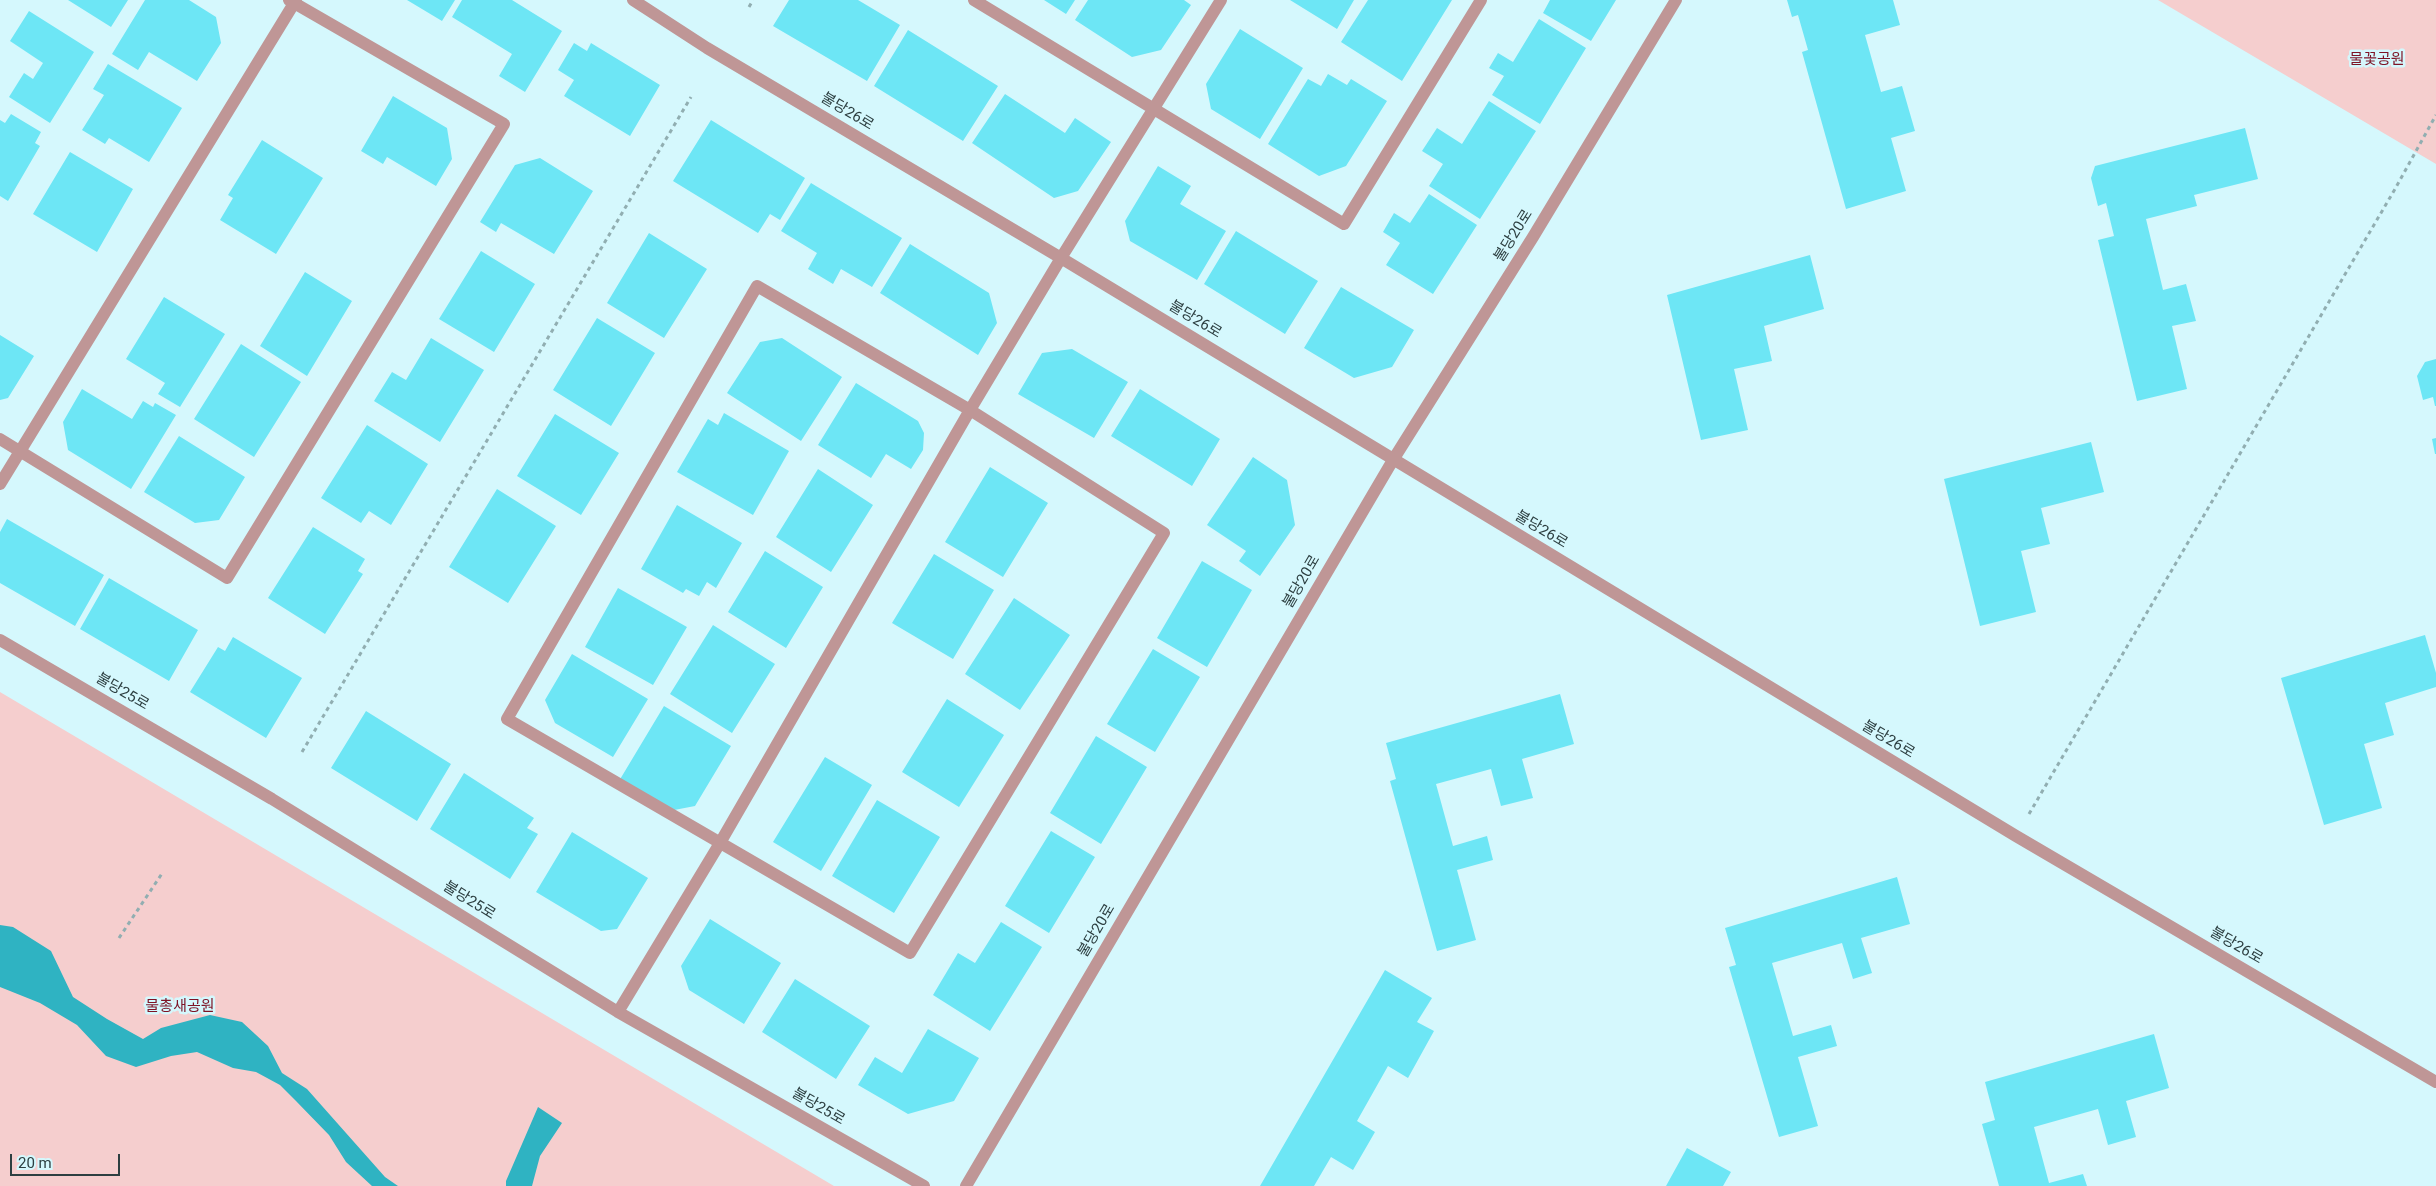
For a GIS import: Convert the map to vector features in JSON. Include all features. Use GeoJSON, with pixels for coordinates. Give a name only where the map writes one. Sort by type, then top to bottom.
{"type":"FeatureCollection","features":[{"type":"Feature","properties":{"kind":"street","name":"불당26로"},"geometry":{"type":"LineString","coordinates":[[633,0],[707,48],[1060,258],[2016,836],[2436,1082]]}},
{"type":"Feature","properties":{"kind":"street"},"geometry":{"type":"LineString","coordinates":[[974,0],[1344,224],[1481,0]]}},
{"type":"Feature","properties":{"kind":"street"},"geometry":{"type":"LineString","coordinates":[[618,1012],[720,843],[1060,258],[1221,0]]}},
{"type":"Feature","properties":{"kind":"street","name":"불당20로"},"geometry":{"type":"LineString","coordinates":[[966,1186],[1393,460],[1533,237],[1676,0]]}},
{"type":"Feature","properties":{"kind":"street"},"geometry":{"type":"LineString","coordinates":[[0,439],[19,451],[227,578],[504,124],[293,1],[19,451],[0,484]]}},
{"type":"Feature","properties":{"kind":"street"},"geometry":{"type":"LineString","coordinates":[[757,286],[970,410],[1164,533],[910,953],[720,843],[507,719],[757,286]]}},
{"type":"Feature","properties":{"kind":"street","name":"불당25로"},"geometry":{"type":"LineString","coordinates":[[0,640],[272,799],[618,1012],[924,1186]]}},
{"type":"Feature","properties":{"kind":"path"},"geometry":{"type":"LineString","coordinates":[[749,7],[753,0]]}},
{"type":"Feature","properties":{"kind":"path"},"geometry":{"type":"LineString","coordinates":[[302,752],[691,97]]}},
{"type":"Feature","properties":{"kind":"path"},"geometry":{"type":"LineString","coordinates":[[2016,836],[2390,197],[2436,115]]}},
{"type":"Feature","properties":{"kind":"path"},"geometry":{"type":"LineString","coordinates":[[119,938],[162,872]]}},
{"type":"Feature","properties":{"kind":"green space","name":"물꽃공원"},"geometry":{"type":"Polygon","coordinates":[[[2158,0],[2436,0],[2436,164],[2158,0]]]}},
{"type":"Feature","properties":{"kind":"green space","name":"물총새공원"},"geometry":{"type":"Polygon","coordinates":[[[0,692],[834,1186],[0,1186],[0,692]]]}},
{"type":"Feature","properties":{"kind":"water"},"geometry":{"type":"Polygon","coordinates":[[[0,925],[13,927],[51,951],[73,997],[143,1039],[161,1028],[210,1015],[242,1022],[268,1046],[282,1073],[307,1089],[385,1177],[398,1186],[372,1186],[346,1162],[329,1135],[280,1085],[256,1072],[233,1068],[197,1052],[171,1056],[136,1067],[106,1056],[77,1025],[40,1003],[0,987],[0,925]]]}},
{"type":"Feature","properties":{"kind":"water"},"geometry":{"type":"Polygon","coordinates":[[[538,1107],[562,1123],[540,1156],[532,1186],[506,1186],[506,1181],[538,1107]]]}},
{"type":"Feature","properties":{"kind":"building"},"geometry":{"type":"Polygon","coordinates":[[[68,0],[128,0],[111,27],[68,0]]]}},
{"type":"Feature","properties":{"kind":"building"},"geometry":{"type":"Polygon","coordinates":[[[145,0],[189,0],[216,17],[221,43],[197,81],[149,52],[138,70],[112,54],[145,0]]]}},
{"type":"Feature","properties":{"kind":"building"},"geometry":{"type":"Polygon","coordinates":[[[407,0],[455,0],[442,21],[407,0]]]}},
{"type":"Feature","properties":{"kind":"building"},"geometry":{"type":"Polygon","coordinates":[[[462,0],[512,0],[562,31],[525,92],[499,76],[512,54],[452,17],[462,0]]]}},
{"type":"Feature","properties":{"kind":"building"},"geometry":{"type":"Polygon","coordinates":[[[789,0],[858,0],[900,25],[867,81],[773,26],[789,0]]]}},
{"type":"Feature","properties":{"kind":"building"},"geometry":{"type":"Polygon","coordinates":[[[1044,0],[1075,0],[1066,14],[1044,0]]]}},
{"type":"Feature","properties":{"kind":"building"},"geometry":{"type":"Polygon","coordinates":[[[1088,0],[1184,0],[1191,5],[1161,50],[1132,57],[1075,20],[1088,0]]]}},
{"type":"Feature","properties":{"kind":"building"},"geometry":{"type":"Polygon","coordinates":[[[1290,0],[1354,0],[1337,29],[1290,0]]]}},
{"type":"Feature","properties":{"kind":"building"},"geometry":{"type":"Polygon","coordinates":[[[1368,0],[1452,0],[1402,81],[1341,42],[1368,0]]]}},
{"type":"Feature","properties":{"kind":"building"},"geometry":{"type":"Polygon","coordinates":[[[1550,0],[1616,0],[1591,41],[1543,13],[1550,0]]]}},
{"type":"Feature","properties":{"kind":"building"},"geometry":{"type":"Polygon","coordinates":[[[1787,0],[1893,0],[1900,25],[1865,35],[1881,92],[1902,86],[1915,131],[1891,138],[1906,191],[1846,209],[1802,52],[1808,50],[1798,15],[1792,17],[1787,0]]]}},
{"type":"Feature","properties":{"kind":"building"},"geometry":{"type":"Polygon","coordinates":[[[29,11],[94,52],[50,123],[9,97],[24,73],[33,79],[43,63],[10,41],[29,11]]]}},
{"type":"Feature","properties":{"kind":"building"},"geometry":{"type":"Polygon","coordinates":[[[1539,19],[1586,48],[1540,124],[1492,95],[1504,76],[1489,68],[1498,53],[1513,62],[1539,19]]]}},
{"type":"Feature","properties":{"kind":"building"},"geometry":{"type":"Polygon","coordinates":[[[1240,29],[1303,68],[1260,139],[1211,109],[1206,84],[1240,29]]]}},
{"type":"Feature","properties":{"kind":"building"},"geometry":{"type":"Polygon","coordinates":[[[908,30],[998,86],[963,141],[874,86],[908,30]]]}},
{"type":"Feature","properties":{"kind":"building"},"geometry":{"type":"Polygon","coordinates":[[[574,43],[587,51],[591,43],[660,85],[630,136],[564,96],[574,80],[558,70],[574,43]]]}},
{"type":"Feature","properties":{"kind":"building"},"geometry":{"type":"Polygon","coordinates":[[[108,64],[182,108],[149,162],[109,138],[105,144],[82,130],[104,95],[93,89],[108,64]]]}},
{"type":"Feature","properties":{"kind":"building"},"geometry":{"type":"Polygon","coordinates":[[[1328,74],[1347,85],[1351,79],[1387,101],[1346,166],[1319,176],[1268,144],[1308,79],[1321,86],[1328,74]]]}},
{"type":"Feature","properties":{"kind":"building"},"geometry":{"type":"Polygon","coordinates":[[[1005,94],[1065,133],[1075,118],[1111,142],[1078,191],[1054,198],[972,143],[1005,94]]]}},
{"type":"Feature","properties":{"kind":"building"},"geometry":{"type":"Polygon","coordinates":[[[393,96],[447,128],[452,159],[436,186],[387,157],[383,164],[361,151],[393,96]]]}},
{"type":"Feature","properties":{"kind":"building"},"geometry":{"type":"Polygon","coordinates":[[[1489,101],[1536,131],[1480,219],[1429,186],[1443,164],[1422,151],[1437,128],[1462,144],[1489,101]]]}},
{"type":"Feature","properties":{"kind":"building"},"geometry":{"type":"Polygon","coordinates":[[[11,114],[41,132],[35,143],[40,146],[8,201],[0,196],[0,120],[5,123],[11,114]]]}},
{"type":"Feature","properties":{"kind":"building"},"geometry":{"type":"Polygon","coordinates":[[[711,120],[805,178],[780,220],[770,214],[758,233],[673,181],[711,120]]]}},
{"type":"Feature","properties":{"kind":"building"},"geometry":{"type":"Polygon","coordinates":[[[2245,128],[2258,179],[2194,195],[2197,206],[2146,219],[2163,290],[2186,284],[2196,321],[2172,326],[2187,389],[2137,401],[2098,240],[2114,236],[2106,203],[2098,206],[2091,178],[2095,166],[2245,128]]]}},
{"type":"Feature","properties":{"kind":"building"},"geometry":{"type":"Polygon","coordinates":[[[262,140],[323,178],[276,254],[220,220],[233,198],[228,195],[262,140]]]}},
{"type":"Feature","properties":{"kind":"building"},"geometry":{"type":"Polygon","coordinates":[[[70,152],[133,189],[97,252],[33,214],[70,152]]]}},
{"type":"Feature","properties":{"kind":"building"},"geometry":{"type":"Polygon","coordinates":[[[540,158],[593,191],[554,254],[501,223],[496,232],[480,222],[515,165],[540,158]]]}},
{"type":"Feature","properties":{"kind":"building"},"geometry":{"type":"Polygon","coordinates":[[[1158,166],[1191,186],[1180,204],[1226,231],[1197,280],[1130,241],[1125,221],[1158,166]]]}},
{"type":"Feature","properties":{"kind":"building"},"geometry":{"type":"Polygon","coordinates":[[[811,183],[902,238],[872,287],[841,269],[833,284],[808,269],[817,253],[781,231],[811,183]]]}},
{"type":"Feature","properties":{"kind":"building"},"geometry":{"type":"Polygon","coordinates":[[[1429,194],[1477,225],[1433,294],[1386,265],[1400,243],[1383,232],[1394,213],[1410,223],[1429,194]]]}},
{"type":"Feature","properties":{"kind":"building"},"geometry":{"type":"Polygon","coordinates":[[[1236,231],[1318,281],[1285,334],[1204,284],[1236,231]]]}},
{"type":"Feature","properties":{"kind":"building"},"geometry":{"type":"Polygon","coordinates":[[[649,233],[707,269],[664,338],[607,303],[649,233]]]}},
{"type":"Feature","properties":{"kind":"building"},"geometry":{"type":"Polygon","coordinates":[[[910,244],[989,293],[997,323],[978,355],[880,293],[910,244]]]}},
{"type":"Feature","properties":{"kind":"building"},"geometry":{"type":"Polygon","coordinates":[[[481,251],[535,284],[494,352],[439,319],[481,251]]]}},
{"type":"Feature","properties":{"kind":"building"},"geometry":{"type":"Polygon","coordinates":[[[1810,255],[1824,309],[1764,326],[1772,361],[1734,369],[1748,430],[1701,440],[1667,295],[1810,255]]]}},
{"type":"Feature","properties":{"kind":"building"},"geometry":{"type":"Polygon","coordinates":[[[305,272],[352,301],[307,376],[260,346],[305,272]]]}},
{"type":"Feature","properties":{"kind":"building"},"geometry":{"type":"Polygon","coordinates":[[[1341,287],[1414,330],[1392,367],[1354,378],[1304,348],[1341,287]]]}},
{"type":"Feature","properties":{"kind":"building"},"geometry":{"type":"Polygon","coordinates":[[[164,297],[225,334],[180,407],[158,394],[165,383],[126,359],[164,297]]]}},
{"type":"Feature","properties":{"kind":"building"},"geometry":{"type":"Polygon","coordinates":[[[597,318],[655,353],[611,426],[553,390],[597,318]]]}},
{"type":"Feature","properties":{"kind":"building"},"geometry":{"type":"Polygon","coordinates":[[[0,335],[34,356],[8,398],[0,400],[0,335]]]}},
{"type":"Feature","properties":{"kind":"building"},"geometry":{"type":"Polygon","coordinates":[[[431,338],[484,370],[440,442],[374,401],[392,372],[406,380],[431,338]]]}},
{"type":"Feature","properties":{"kind":"building"},"geometry":{"type":"Polygon","coordinates":[[[782,338],[842,377],[801,441],[727,393],[760,342],[782,338]]]}},
{"type":"Feature","properties":{"kind":"building"},"geometry":{"type":"Polygon","coordinates":[[[241,344],[301,382],[254,457],[194,419],[241,344]]]}},
{"type":"Feature","properties":{"kind":"building"},"geometry":{"type":"Polygon","coordinates":[[[1072,349],[1128,382],[1094,438],[1018,394],[1042,353],[1072,349]]]}},
{"type":"Feature","properties":{"kind":"building"},"geometry":{"type":"Polygon","coordinates":[[[2436,359],[2435,406],[2433,397],[2423,400],[2417,376],[2425,362],[2436,359]]]}},
{"type":"Feature","properties":{"kind":"building"},"geometry":{"type":"Polygon","coordinates":[[[856,383],[918,421],[924,433],[923,450],[911,469],[886,454],[871,478],[818,445],[856,383]]]}},
{"type":"Feature","properties":{"kind":"building"},"geometry":{"type":"Polygon","coordinates":[[[82,389],[132,419],[143,401],[153,407],[155,403],[176,415],[131,489],[68,450],[63,422],[82,389]]]}},
{"type":"Feature","properties":{"kind":"building"},"geometry":{"type":"Polygon","coordinates":[[[1140,389],[1220,439],[1192,486],[1111,436],[1140,389]]]}},
{"type":"Feature","properties":{"kind":"building"},"geometry":{"type":"Polygon","coordinates":[[[724,413],[789,451],[753,515],[677,472],[708,419],[718,425],[724,413]]]}},
{"type":"Feature","properties":{"kind":"building"},"geometry":{"type":"Polygon","coordinates":[[[555,414],[619,453],[581,515],[517,476],[555,414]]]}},
{"type":"Feature","properties":{"kind":"building"},"geometry":{"type":"Polygon","coordinates":[[[367,425],[428,464],[391,525],[369,511],[361,523],[321,498],[367,425]]]}},
{"type":"Feature","properties":{"kind":"building"},"geometry":{"type":"Polygon","coordinates":[[[179,436],[245,477],[219,520],[195,523],[144,492],[179,436]]]}},
{"type":"Feature","properties":{"kind":"building"},"geometry":{"type":"Polygon","coordinates":[[[2436,438],[2436,454],[2435,454],[2432,439],[2436,438]]]}},
{"type":"Feature","properties":{"kind":"building"},"geometry":{"type":"Polygon","coordinates":[[[2091,442],[2104,492],[2041,508],[2050,544],[2021,551],[2036,612],[1980,626],[1944,479],[2091,442]]]}},
{"type":"Feature","properties":{"kind":"building"},"geometry":{"type":"Polygon","coordinates":[[[1253,457],[1287,480],[1295,525],[1260,576],[1239,561],[1246,551],[1207,525],[1253,457]]]}},
{"type":"Feature","properties":{"kind":"building"},"geometry":{"type":"Polygon","coordinates":[[[990,467],[1048,503],[1003,577],[945,542],[990,467]]]}},
{"type":"Feature","properties":{"kind":"building"},"geometry":{"type":"Polygon","coordinates":[[[818,469],[873,505],[831,572],[776,537],[818,469]]]}},
{"type":"Feature","properties":{"kind":"building"},"geometry":{"type":"Polygon","coordinates":[[[497,489],[556,526],[508,603],[449,567],[497,489]]]}},
{"type":"Feature","properties":{"kind":"building"},"geometry":{"type":"Polygon","coordinates":[[[677,505],[742,543],[716,588],[707,582],[699,596],[686,589],[683,593],[641,569],[677,505]]]}},
{"type":"Feature","properties":{"kind":"building"},"geometry":{"type":"Polygon","coordinates":[[[7,519],[104,575],[75,626],[0,583],[0,532],[7,519]]]}},
{"type":"Feature","properties":{"kind":"building"},"geometry":{"type":"Polygon","coordinates":[[[313,527],[365,559],[358,571],[363,574],[325,634],[268,598],[313,527]]]}},
{"type":"Feature","properties":{"kind":"building"},"geometry":{"type":"Polygon","coordinates":[[[765,551],[823,587],[786,648],[728,612],[765,551]]]}},
{"type":"Feature","properties":{"kind":"building"},"geometry":{"type":"Polygon","coordinates":[[[934,554],[994,590],[953,659],[892,623],[934,554]]]}},
{"type":"Feature","properties":{"kind":"building"},"geometry":{"type":"Polygon","coordinates":[[[1202,561],[1252,590],[1207,667],[1157,638],[1202,561]]]}},
{"type":"Feature","properties":{"kind":"building"},"geometry":{"type":"Polygon","coordinates":[[[109,578],[198,630],[169,681],[80,629],[109,578]]]}},
{"type":"Feature","properties":{"kind":"building"},"geometry":{"type":"Polygon","coordinates":[[[618,588],[687,627],[653,685],[585,647],[618,588]]]}},
{"type":"Feature","properties":{"kind":"building"},"geometry":{"type":"Polygon","coordinates":[[[1014,598],[1070,635],[1020,710],[965,674],[1014,598]]]}},
{"type":"Feature","properties":{"kind":"building"},"geometry":{"type":"Polygon","coordinates":[[[713,625],[775,664],[732,733],[670,694],[713,625]]]}},
{"type":"Feature","properties":{"kind":"building"},"geometry":{"type":"Polygon","coordinates":[[[2425,635],[2436,673],[2436,687],[2385,703],[2394,735],[2364,744],[2382,808],[2324,825],[2281,678],[2425,635]]]}},
{"type":"Feature","properties":{"kind":"building"},"geometry":{"type":"Polygon","coordinates":[[[233,637],[302,678],[266,738],[190,692],[218,647],[225,651],[233,637]]]}},
{"type":"Feature","properties":{"kind":"building"},"geometry":{"type":"Polygon","coordinates":[[[1153,649],[1200,677],[1155,752],[1107,724],[1153,649]]]}},
{"type":"Feature","properties":{"kind":"building"},"geometry":{"type":"Polygon","coordinates":[[[572,654],[648,699],[613,757],[555,723],[545,700],[572,654]]]}},
{"type":"Feature","properties":{"kind":"building"},"geometry":{"type":"Polygon","coordinates":[[[1560,694],[1574,744],[1522,759],[1533,798],[1501,806],[1491,769],[1436,784],[1453,846],[1487,836],[1493,860],[1457,870],[1476,940],[1437,951],[1390,781],[1396,779],[1386,743],[1560,694]]]}},
{"type":"Feature","properties":{"kind":"building"},"geometry":{"type":"Polygon","coordinates":[[[947,699],[1004,735],[959,807],[902,772],[947,699]]]}},
{"type":"Feature","properties":{"kind":"building"},"geometry":{"type":"Polygon","coordinates":[[[664,706],[731,746],[695,806],[669,811],[619,781],[664,706]]]}},
{"type":"Feature","properties":{"kind":"building"},"geometry":{"type":"Polygon","coordinates":[[[366,711],[451,764],[417,821],[331,768],[366,711]]]}},
{"type":"Feature","properties":{"kind":"building"},"geometry":{"type":"Polygon","coordinates":[[[1096,736],[1147,767],[1101,844],[1050,813],[1096,736]]]}},
{"type":"Feature","properties":{"kind":"building"},"geometry":{"type":"Polygon","coordinates":[[[825,757],[872,785],[821,871],[773,842],[825,757]]]}},
{"type":"Feature","properties":{"kind":"building"},"geometry":{"type":"Polygon","coordinates":[[[464,773],[534,818],[527,828],[538,834],[510,879],[430,829],[464,773]]]}},
{"type":"Feature","properties":{"kind":"building"},"geometry":{"type":"Polygon","coordinates":[[[877,800],[940,837],[894,913],[832,876],[877,800]]]}},
{"type":"Feature","properties":{"kind":"building"},"geometry":{"type":"Polygon","coordinates":[[[1051,831],[1095,857],[1049,933],[1005,906],[1051,831]]]}},
{"type":"Feature","properties":{"kind":"building"},"geometry":{"type":"Polygon","coordinates":[[[572,832],[648,878],[617,929],[601,931],[536,892],[572,832]]]}},
{"type":"Feature","properties":{"kind":"building"},"geometry":{"type":"Polygon","coordinates":[[[1897,877],[1910,924],[1861,938],[1872,973],[1853,979],[1842,943],[1772,963],[1793,1036],[1831,1025],[1837,1046],[1798,1057],[1818,1126],[1779,1137],[1729,967],[1736,965],[1725,928],[1897,877]]]}},
{"type":"Feature","properties":{"kind":"building"},"geometry":{"type":"Polygon","coordinates":[[[710,919],[781,963],[744,1024],[689,990],[681,966],[710,919]]]}},
{"type":"Feature","properties":{"kind":"building"},"geometry":{"type":"Polygon","coordinates":[[[1001,922],[1042,947],[990,1031],[933,995],[958,953],[975,963],[1001,922]]]}},
{"type":"Feature","properties":{"kind":"building"},"geometry":{"type":"Polygon","coordinates":[[[1385,970],[1432,998],[1417,1022],[1434,1031],[1408,1078],[1388,1066],[1357,1121],[1375,1132],[1353,1170],[1331,1157],[1314,1186],[1260,1186],[1385,970]]]}},
{"type":"Feature","properties":{"kind":"building"},"geometry":{"type":"Polygon","coordinates":[[[795,979],[870,1026],[836,1079],[762,1032],[795,979]]]}},
{"type":"Feature","properties":{"kind":"building"},"geometry":{"type":"Polygon","coordinates":[[[928,1029],[979,1058],[954,1101],[908,1114],[858,1085],[875,1057],[902,1073],[928,1029]]]}},
{"type":"Feature","properties":{"kind":"building"},"geometry":{"type":"Polygon","coordinates":[[[2154,1034],[2169,1088],[2126,1101],[2136,1137],[2108,1145],[2098,1109],[2034,1127],[2049,1183],[2083,1174],[2087,1186],[1999,1186],[1982,1124],[1995,1120],[1985,1082],[2154,1034]]]}},
{"type":"Feature","properties":{"kind":"building"},"geometry":{"type":"Polygon","coordinates":[[[1687,1148],[1731,1172],[1723,1186],[1666,1186],[1687,1148]]]}}]}
